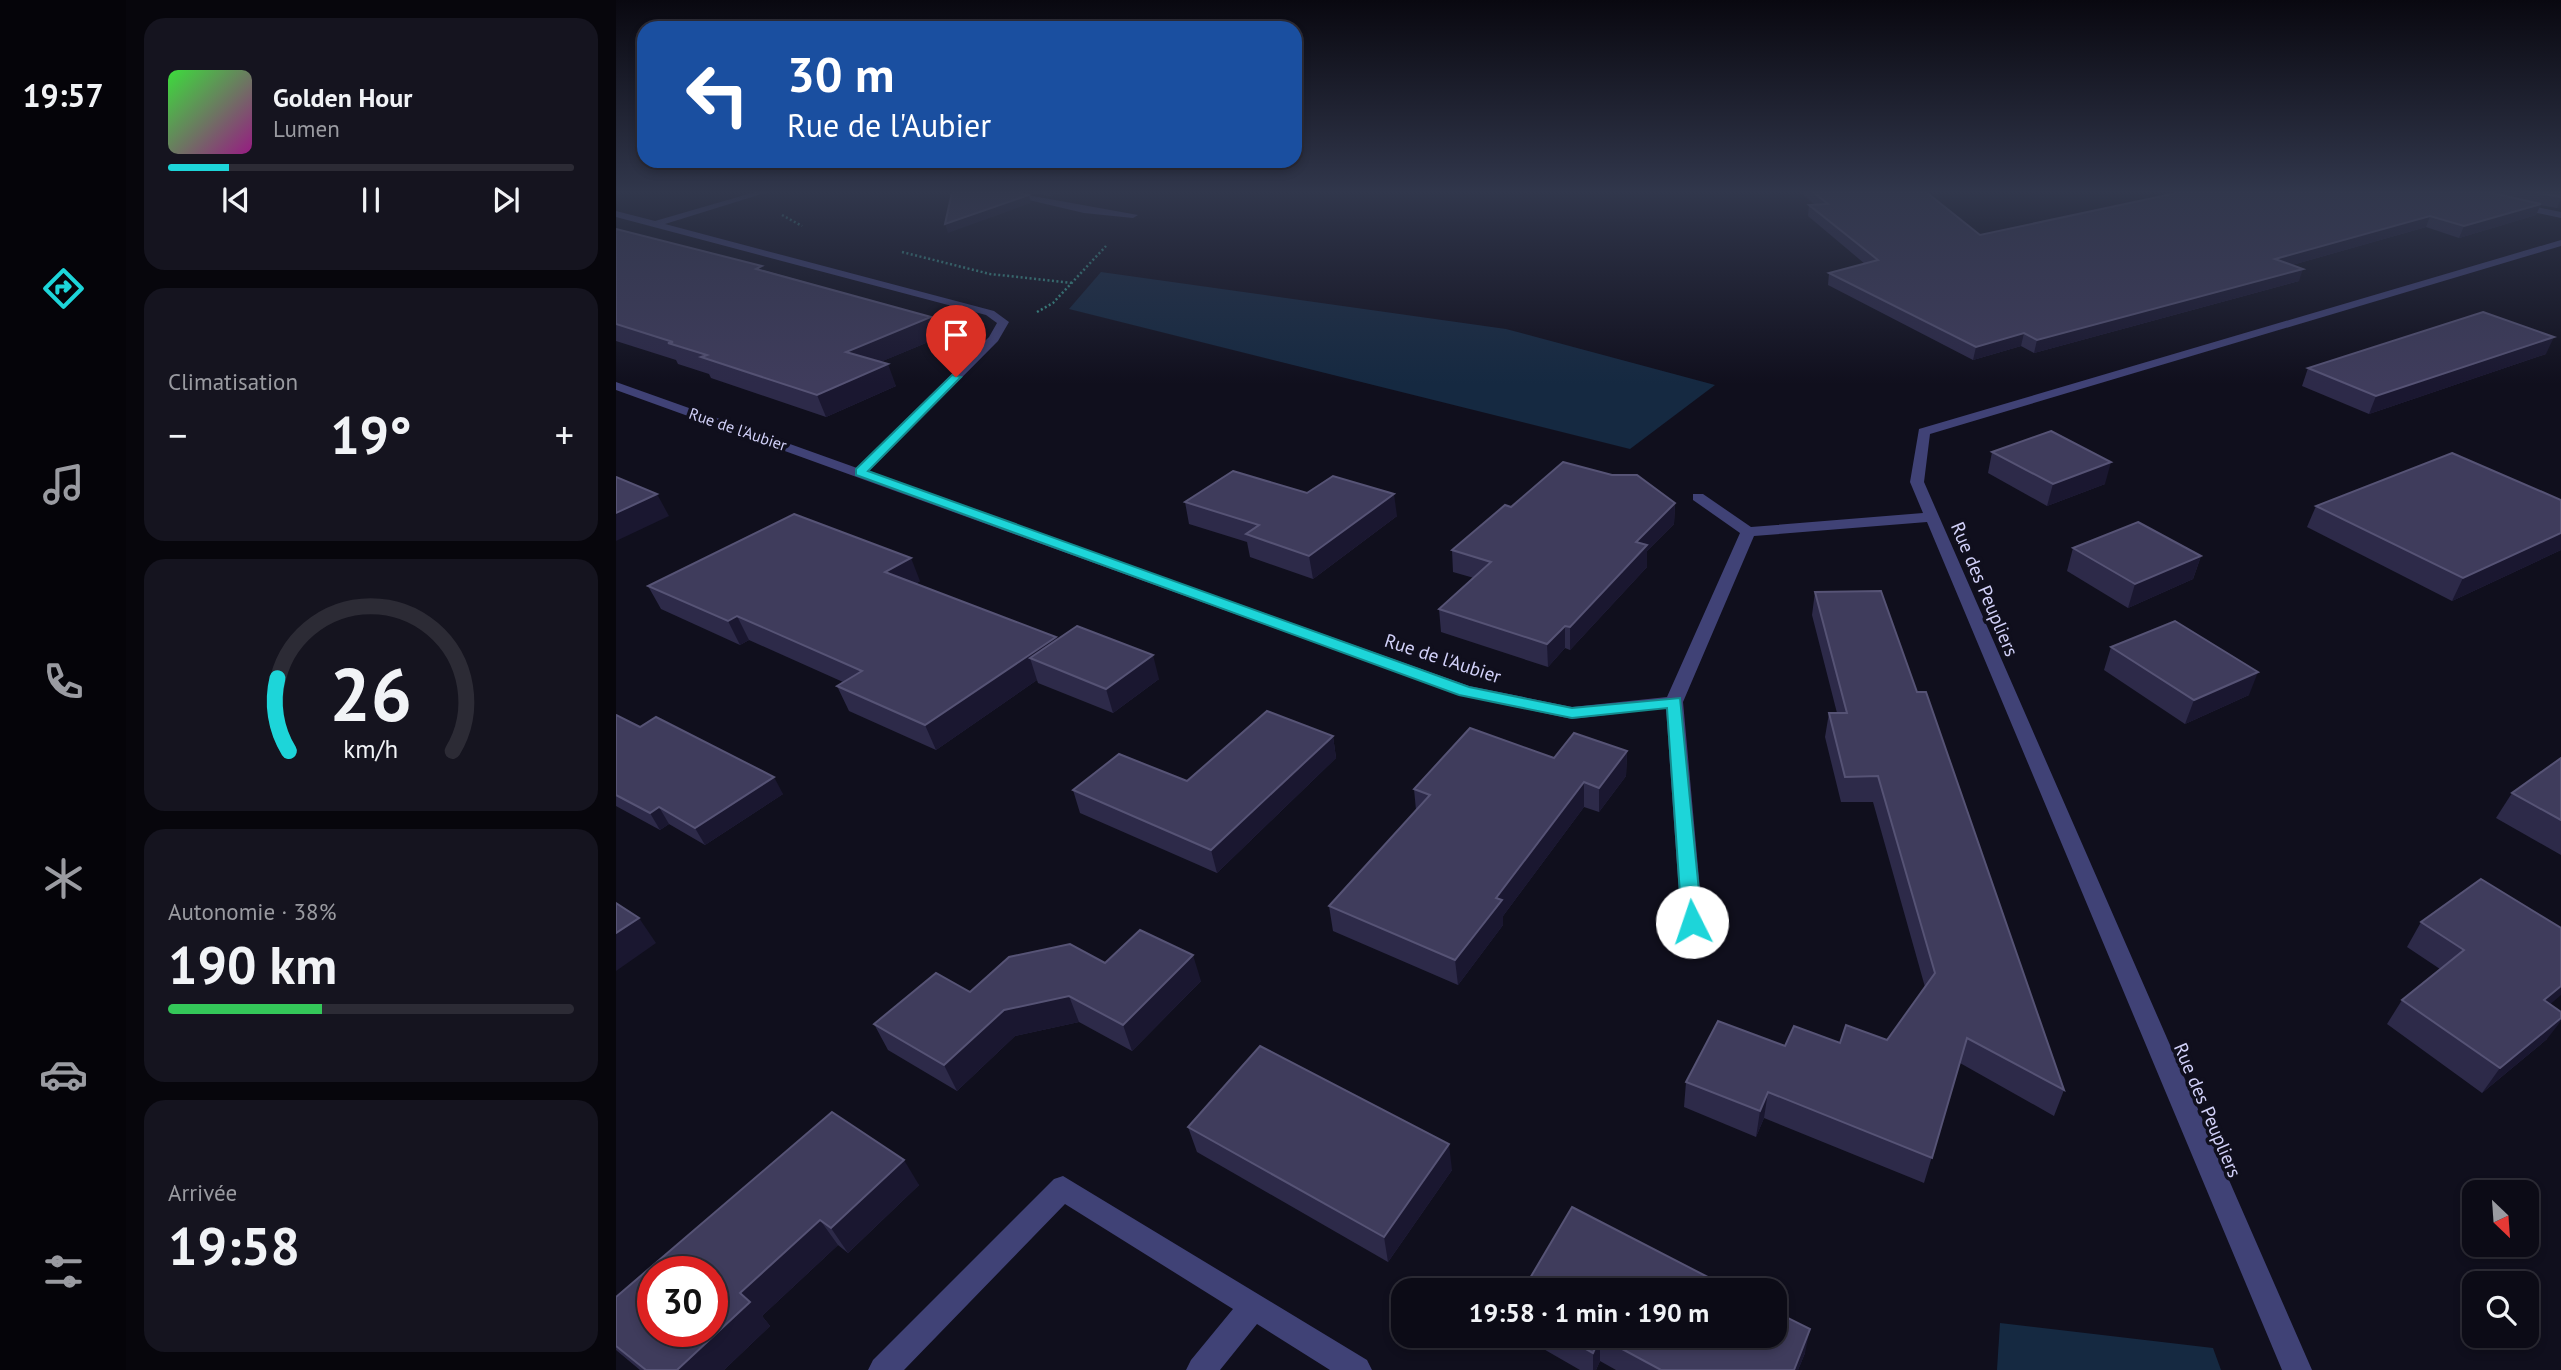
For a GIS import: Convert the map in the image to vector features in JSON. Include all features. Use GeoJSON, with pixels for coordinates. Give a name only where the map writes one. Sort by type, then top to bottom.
{"type":"FeatureCollection","features":[{"type":"Feature","properties":{"kind":"street"},"geometry":{"type":"LineString","coordinates":[[776,256],[990,313],[1003,322],[994,340],[860,472]]}},
{"type":"Feature","properties":{"kind":"street","name":"Rue des Peupliers"},"geometry":{"type":"LineString","coordinates":[[2297,1370],[1917,482],[1924,432],[2517,256]]}},
{"type":"Feature","properties":{"kind":"street","name":"Rue de l'Aubier"},"geometry":{"type":"LineString","coordinates":[[616,386],[1465,691],[1572,713],[1674,702]]}},
{"type":"Feature","properties":{"kind":"street"},"geometry":{"type":"LineString","coordinates":[[1698,497],[1748,532],[1932,517]]}},
{"type":"Feature","properties":{"kind":"street"},"geometry":{"type":"LineString","coordinates":[[1692,922],[1674,702],[1748,532]]}},
{"type":"Feature","properties":{"kind":"street"},"geometry":{"type":"LineString","coordinates":[[883,1370],[1063,1188],[1356,1370]]}},
{"type":"Feature","properties":{"kind":"street"},"geometry":{"type":"LineString","coordinates":[[1201,1370],[1254,1306]]}},
{"type":"Feature","properties":{"kind":"path"},"geometry":{"type":"LineString","coordinates":[[918,256],[990,274],[1073,283]]}},
{"type":"Feature","properties":{"kind":"path"},"geometry":{"type":"LineString","coordinates":[[1003,322],[1023,317],[1053,303],[1097,256]]}},
{"type":"Feature","properties":{"kind":"water"},"geometry":{"type":"Polygon","coordinates":[[[1101,272],[1506,329],[1715,385],[1630,449],[1069,309],[1101,272]]]}},
{"type":"Feature","properties":{"kind":"water"},"geometry":{"type":"Polygon","coordinates":[[[2000,1323],[2213,1348],[2221,1370],[1997,1370],[2000,1323]]]}},
{"type":"Feature","properties":{"kind":"building"},"geometry":{"type":"Polygon","coordinates":[[[616,256],[722,256],[762,266],[756,269],[931,317],[846,352],[888,364],[817,395],[701,357],[707,355],[616,324],[616,256]]]}},
{"type":"Feature","properties":{"kind":"building"},"geometry":{"type":"Polygon","coordinates":[[[1873,256],[2286,256],[2275,259],[2303,269],[2037,340],[2024,333],[1976,347],[1829,273],[1878,260],[1873,256]]]}},
{"type":"Feature","properties":{"kind":"building"},"geometry":{"type":"Polygon","coordinates":[[[2483,312],[2554,337],[2376,396],[2308,368],[2483,312]]]}},
{"type":"Feature","properties":{"kind":"building"},"geometry":{"type":"Polygon","coordinates":[[[2051,431],[2111,462],[2053,484],[1992,452],[2051,431]]]}},
{"type":"Feature","properties":{"kind":"building"},"geometry":{"type":"Polygon","coordinates":[[[2452,453],[2561,500],[2561,533],[2463,578],[2316,506],[2452,453]]]}},
{"type":"Feature","properties":{"kind":"building"},"geometry":{"type":"Polygon","coordinates":[[[1563,462],[1612,475],[1637,475],[1675,503],[1636,542],[1647,545],[1570,627],[1565,626],[1547,644],[1439,609],[1491,562],[1452,550],[1505,505],[1511,507],[1563,462]]]}},
{"type":"Feature","properties":{"kind":"building"},"geometry":{"type":"Polygon","coordinates":[[[1233,471],[1307,493],[1333,476],[1394,494],[1309,556],[1246,534],[1259,525],[1185,502],[1233,471]]]}},
{"type":"Feature","properties":{"kind":"building"},"geometry":{"type":"Polygon","coordinates":[[[616,477],[657,494],[616,513],[616,477]]]}},
{"type":"Feature","properties":{"kind":"building"},"geometry":{"type":"Polygon","coordinates":[[[794,514],[911,558],[885,572],[1056,637],[925,725],[837,686],[862,671],[737,616],[728,621],[648,586],[794,514]]]}},
{"type":"Feature","properties":{"kind":"building"},"geometry":{"type":"Polygon","coordinates":[[[2138,522],[2201,556],[2135,584],[2073,548],[2138,522]]]}},
{"type":"Feature","properties":{"kind":"building"},"geometry":{"type":"Polygon","coordinates":[[[1881,591],[1917,692],[1926,692],[2064,1090],[1967,1038],[1932,1158],[1768,1092],[1760,1111],[1686,1082],[1718,1021],[1785,1046],[1794,1026],[1840,1043],[1846,1025],[1887,1040],[1935,973],[1878,776],[1845,777],[1829,713],[1847,713],[1815,592],[1881,591]]]}},
{"type":"Feature","properties":{"kind":"building"},"geometry":{"type":"Polygon","coordinates":[[[2175,621],[2258,672],[2194,700],[2111,647],[2175,621]]]}},
{"type":"Feature","properties":{"kind":"building"},"geometry":{"type":"Polygon","coordinates":[[[1077,626],[1153,655],[1106,689],[1030,658],[1077,626]]]}},
{"type":"Feature","properties":{"kind":"building"},"geometry":{"type":"Polygon","coordinates":[[[1267,711],[1333,736],[1211,850],[1073,790],[1119,754],[1187,781],[1267,711]]]}},
{"type":"Feature","properties":{"kind":"building"},"geometry":{"type":"Polygon","coordinates":[[[616,715],[640,727],[656,717],[774,777],[695,828],[659,807],[650,813],[616,795],[616,715]]]}},
{"type":"Feature","properties":{"kind":"building"},"geometry":{"type":"Polygon","coordinates":[[[1470,728],[1554,758],[1574,733],[1627,751],[1599,788],[1584,782],[1496,898],[1502,900],[1455,960],[1329,906],[1430,795],[1414,789],[1470,728]]]}},
{"type":"Feature","properties":{"kind":"building"},"geometry":{"type":"Polygon","coordinates":[[[2561,758],[2561,820],[2512,793],[2561,758]]]}},
{"type":"Feature","properties":{"kind":"building"},"geometry":{"type":"Polygon","coordinates":[[[2481,879],[2561,928],[2561,986],[2544,1000],[2561,1012],[2561,1018],[2500,1068],[2402,1000],[2464,950],[2421,922],[2481,879]]]}},
{"type":"Feature","properties":{"kind":"building"},"geometry":{"type":"Polygon","coordinates":[[[616,903],[639,918],[616,933],[616,903]]]}},
{"type":"Feature","properties":{"kind":"building"},"geometry":{"type":"Polygon","coordinates":[[[1140,930],[1193,955],[1123,1025],[1069,996],[1004,1010],[944,1065],[874,1024],[936,973],[970,992],[1009,957],[1070,944],[1105,963],[1140,930]]]}},
{"type":"Feature","properties":{"kind":"building"},"geometry":{"type":"Polygon","coordinates":[[[1260,1046],[1449,1144],[1384,1237],[1188,1127],[1260,1046]]]}},
{"type":"Feature","properties":{"kind":"building"},"geometry":{"type":"Polygon","coordinates":[[[832,1112],[904,1160],[831,1228],[820,1220],[740,1293],[750,1302],[728,1322],[728,1256],[664,1256],[832,1112]]]}},
{"type":"Feature","properties":{"kind":"building"},"geometry":{"type":"Polygon","coordinates":[[[1572,1207],[1710,1278],[1530,1278],[1572,1207]]]}},
{"type":"Feature","properties":{"kind":"building"},"geometry":{"type":"Polygon","coordinates":[[[637,1279],[637,1347],[702,1347],[677,1370],[646,1370],[616,1346],[616,1297],[637,1279]]]}},
{"type":"Feature","properties":{"kind":"building"},"geometry":{"type":"Polygon","coordinates":[[[1787,1318],[1810,1329],[1794,1370],[1661,1370],[1620,1348],[1787,1348],[1787,1318]]]}},
{"type":"Feature","properties":{"kind":"route"},"geometry":{"type":"LineString","coordinates":[[956,377],[860,472],[1465,691],[1572,713],[1674,702],[1692,922]]}}]}
